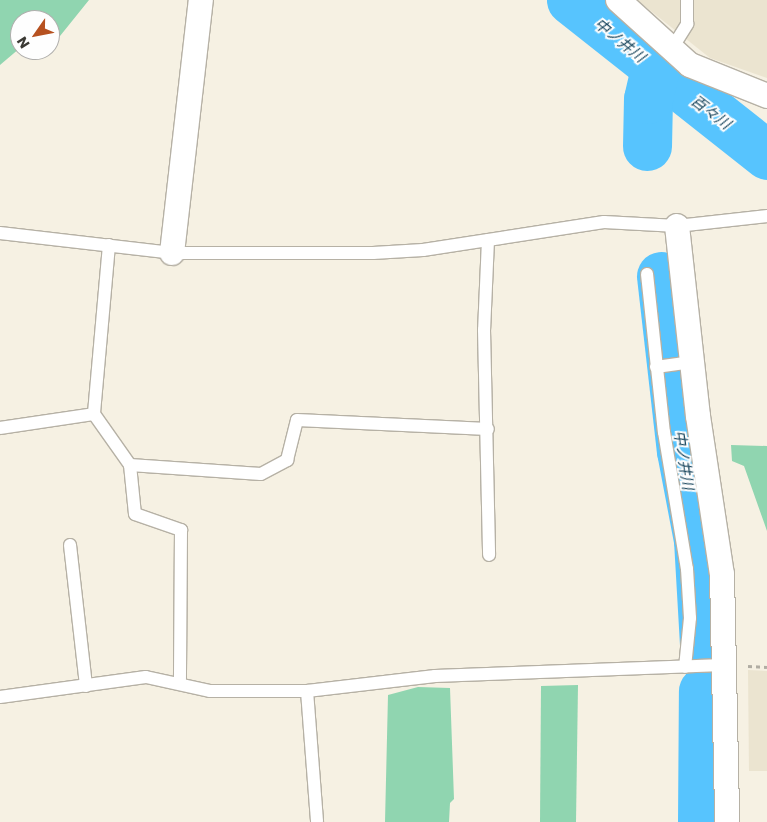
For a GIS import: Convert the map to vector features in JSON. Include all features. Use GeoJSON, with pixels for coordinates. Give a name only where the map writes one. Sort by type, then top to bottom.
{"type":"FeatureCollection","features":[{"type":"Feature","properties":{"kind":"street"},"geometry":{"type":"LineString","coordinates":[[172,254],[201,0]]}},
{"type":"Feature","properties":{"kind":"street"},"geometry":{"type":"LineString","coordinates":[[618,0],[671,50],[690,65],[767,96]]}},
{"type":"Feature","properties":{"kind":"street"},"geometry":{"type":"LineString","coordinates":[[677,226],[672,365],[722,574],[727,665],[727,822]]}},
{"type":"Feature","properties":{"kind":"lane"},"geometry":{"type":"LineString","coordinates":[[671,50],[687,24],[687,0]]}},
{"type":"Feature","properties":{"kind":"lane"},"geometry":{"type":"LineString","coordinates":[[0,233],[172,254],[373,253],[488,240],[604,222],[677,226],[767,216]]}},
{"type":"Feature","properties":{"kind":"lane"},"geometry":{"type":"LineString","coordinates":[[488,240],[484,330],[488,429],[489,554]]}},
{"type":"Feature","properties":{"kind":"lane"},"geometry":{"type":"LineString","coordinates":[[108,246],[94,414],[130,464],[135,514],[180,530],[180,681]]}},
{"type":"Feature","properties":{"kind":"lane"},"geometry":{"type":"LineString","coordinates":[[647,274],[672,365],[690,618],[685,667]]}},
{"type":"Feature","properties":{"kind":"lane"},"geometry":{"type":"LineString","coordinates":[[0,428],[94,414]]}},
{"type":"Feature","properties":{"kind":"lane"},"geometry":{"type":"LineString","coordinates":[[130,464],[261,474],[287,460],[297,420],[488,429]]}},
{"type":"Feature","properties":{"kind":"lane"},"geometry":{"type":"LineString","coordinates":[[70,545],[86,686]]}},
{"type":"Feature","properties":{"kind":"lane"},"geometry":{"type":"LineString","coordinates":[[0,697],[146,677],[180,681],[210,691],[308,691],[435,676],[727,665]]}},
{"type":"Feature","properties":{"kind":"lane"},"geometry":{"type":"LineString","coordinates":[[308,691],[317,822]]}},
{"type":"Feature","properties":{"kind":"shaded area"},"geometry":{"type":"Polygon","coordinates":[[[637,0],[767,0],[767,78],[710,58],[637,0]]]}},
{"type":"Feature","properties":{"kind":"shaded area"},"geometry":{"type":"Polygon","coordinates":[[[748,670],[767,671],[767,771],[749,771],[748,670]]]}},
{"type":"Feature","properties":{"kind":"green space"},"geometry":{"type":"Polygon","coordinates":[[[0,0],[89,0],[60,36],[60,10],[10,10],[10,56],[0,65],[0,0]]]}},
{"type":"Feature","properties":{"kind":"green space"},"geometry":{"type":"Polygon","coordinates":[[[731,445],[767,446],[767,531],[744,466],[732,461],[731,445]]]}},
{"type":"Feature","properties":{"kind":"green space"},"geometry":{"type":"Polygon","coordinates":[[[578,685],[576,822],[540,822],[541,686],[578,685]]]}},
{"type":"Feature","properties":{"kind":"green space"},"geometry":{"type":"Polygon","coordinates":[[[418,687],[450,688],[454,799],[450,803],[449,822],[385,822],[388,695],[418,687]]]}},
{"type":"Feature","properties":{"kind":"waterway","name":"百々川"},"geometry":{"type":"LineString","coordinates":[[571,0],[767,155]]}},
{"type":"Feature","properties":{"kind":"waterway","name":"中ノ井川"},"geometry":{"type":"LineString","coordinates":[[647,146],[648,99],[655,69]]}},
{"type":"Feature","properties":{"kind":"waterway","name":"中ノ井川"},"geometry":{"type":"LineString","coordinates":[[661,276],[681,451],[698,540],[704,645]]}},
{"type":"Feature","properties":{"kind":"waterway","name":"中ノ井川"},"geometry":{"type":"LineString","coordinates":[[702,822],[703,691]]}}]}
